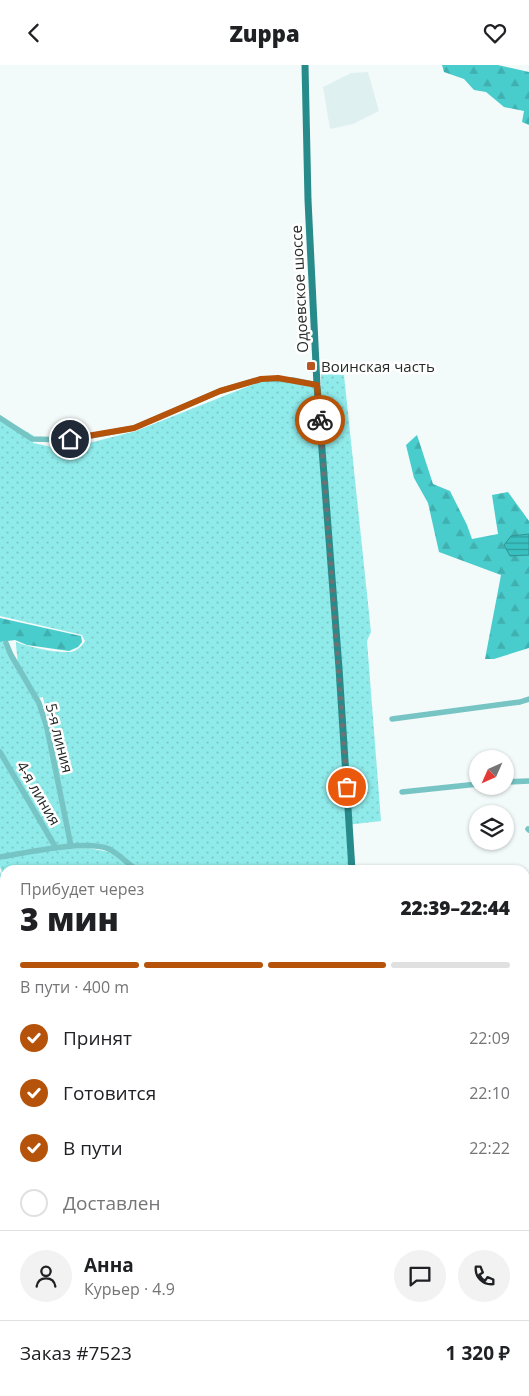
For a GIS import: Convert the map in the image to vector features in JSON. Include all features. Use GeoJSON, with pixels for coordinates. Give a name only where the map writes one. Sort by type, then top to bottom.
{"type":"FeatureCollection","features":[{"type":"Feature","properties":{"kind":"main road","name":"Одоевское шоссе"},"geometry":{"type":"LineString","coordinates":[[304,65],[317,385],[339,668],[352,865]]}},
{"type":"Feature","properties":{"kind":"street"},"geometry":{"type":"LineString","coordinates":[[0,418],[32,439],[70,439],[134,428],[220,391],[261,379],[278,378],[317,385]]}},
{"type":"Feature","properties":{"kind":"street","name":"5-я линия"},"geometry":{"type":"LineString","coordinates":[[6,643],[39,703],[47,728],[71,846]]}},
{"type":"Feature","properties":{"kind":"street"},"geometry":{"type":"LineString","coordinates":[[392,719],[520,702],[529,699]]}},
{"type":"Feature","properties":{"kind":"street","name":"4-я линия"},"geometry":{"type":"LineString","coordinates":[[0,752],[56,848]]}},
{"type":"Feature","properties":{"kind":"street"},"geometry":{"type":"LineString","coordinates":[[514,782],[529,781]]}},
{"type":"Feature","properties":{"kind":"street"},"geometry":{"type":"LineString","coordinates":[[402,792],[469,785]]}},
{"type":"Feature","properties":{"kind":"street"},"geometry":{"type":"LineString","coordinates":[[0,857],[71,846],[108,849],[130,865]]}},
{"type":"Feature","properties":{"kind":"shaded area"},"geometry":{"type":"Polygon","coordinates":[[[368,72],[379,111],[353,124],[330,129],[323,87],[351,73],[368,72]]]}},
{"type":"Feature","properties":{"kind":"shaded area"},"geometry":{"type":"Polygon","coordinates":[[[321,374],[344,375],[371,632],[367,641],[381,821],[346,825],[349,865],[132,865],[106,846],[73,845],[43,697],[38,698],[18,664],[16,642],[57,652],[69,652],[74,651],[85,641],[82,635],[0,616],[0,416],[34,436],[33,443],[52,447],[93,442],[136,431],[259,382],[278,379],[321,389],[321,374]]]}},
{"type":"Feature","properties":{"kind":"shaded area"},"geometry":{"type":"Polygon","coordinates":[[[529,534],[529,555],[510,556],[504,545],[511,536],[529,534]]]}},
{"type":"Feature","properties":{"kind":"shaded area"},"geometry":{"type":"Polygon","coordinates":[[[0,642],[4,642],[38,704],[46,725],[69,844],[0,856],[0,642]]]}},
{"type":"Feature","properties":{"kind":"shaded area"},"geometry":{"type":"Polygon","coordinates":[[[88,848],[110,852],[127,865],[0,865],[0,858],[60,849],[88,848]]]}},
{"type":"Feature","properties":{"kind":"green space"},"geometry":{"type":"Polygon","coordinates":[[[442,65],[498,65],[529,72],[529,125],[522,122],[524,111],[504,107],[486,92],[474,90],[464,79],[444,72],[442,65]]]}},
{"type":"Feature","properties":{"kind":"green space"},"geometry":{"type":"Polygon","coordinates":[[[417,435],[433,484],[450,491],[472,539],[498,534],[492,495],[508,492],[529,521],[529,648],[494,659],[485,659],[501,575],[439,552],[428,503],[414,478],[406,445],[417,435]]]}},
{"type":"Feature","properties":{"kind":"green space"},"geometry":{"type":"Polygon","coordinates":[[[0,618],[81,636],[82,642],[78,647],[69,651],[27,645],[15,640],[0,642],[0,618]]]}},
{"type":"Feature","properties":{"kind":"way so far"},"geometry":{"type":"LineString","coordinates":[[320,420],[347,787]]}},
{"type":"Feature","properties":{"kind":"place","name":"Воинская часть"},"geometry":{"type":"Point","coordinates":[311,366]}},
{"type":"Feature","properties":{"kind":"route"},"geometry":{"type":"LineString","coordinates":[[70,439],[134,428],[220,391],[261,379],[278,378],[317,385],[320,420]]}}]}
